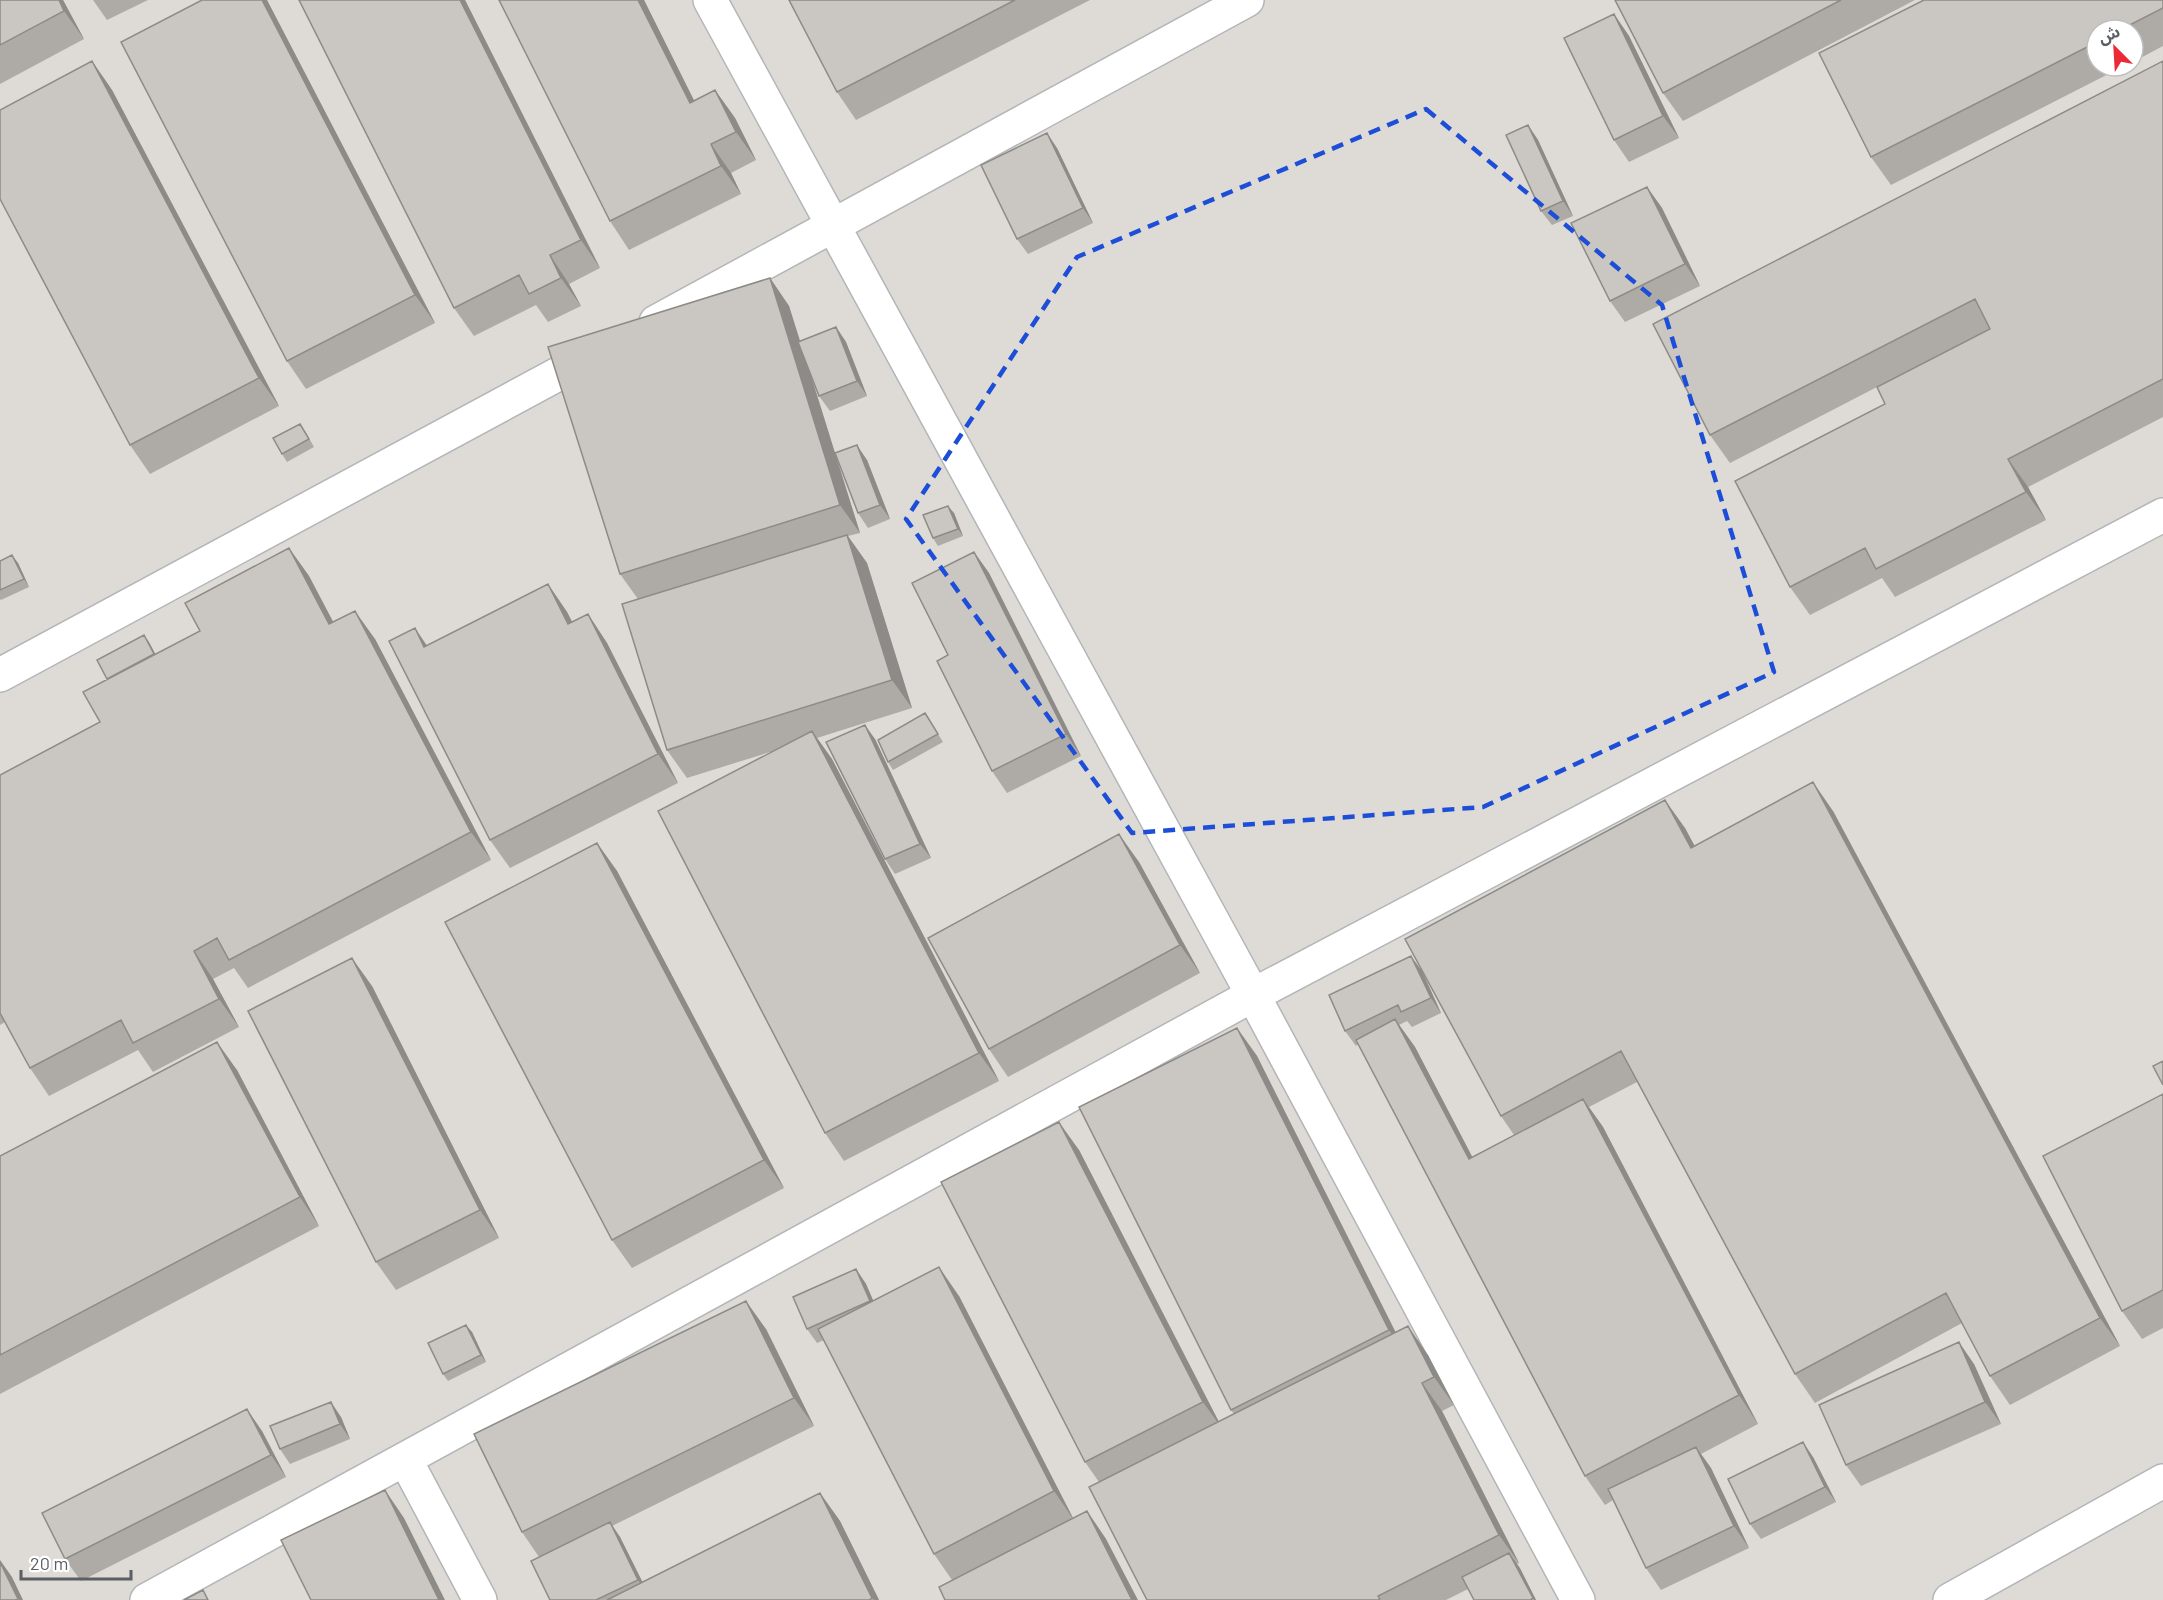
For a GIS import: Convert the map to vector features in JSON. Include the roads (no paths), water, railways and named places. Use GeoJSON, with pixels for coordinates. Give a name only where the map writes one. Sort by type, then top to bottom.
{"type":"FeatureCollection","features":[{"type":"Feature","properties":{"kind":"lane"},"geometry":{"type":"LineString","coordinates":[[710,0],[1252,995],[1578,1600]]}},
{"type":"Feature","properties":{"kind":"lane"},"geometry":{"type":"LineString","coordinates":[[0,675],[834,226],[1247,0]]}},
{"type":"Feature","properties":{"kind":"lane"},"geometry":{"type":"LineString","coordinates":[[147,1600],[1252,995],[2163,515]]}},
{"type":"Feature","properties":{"kind":"lane"},"geometry":{"type":"LineString","coordinates":[[405,1459],[480,1600]]}},
{"type":"Feature","properties":{"kind":"lane"},"geometry":{"type":"LineString","coordinates":[[1950,1600],[2163,1481]]}}]}
